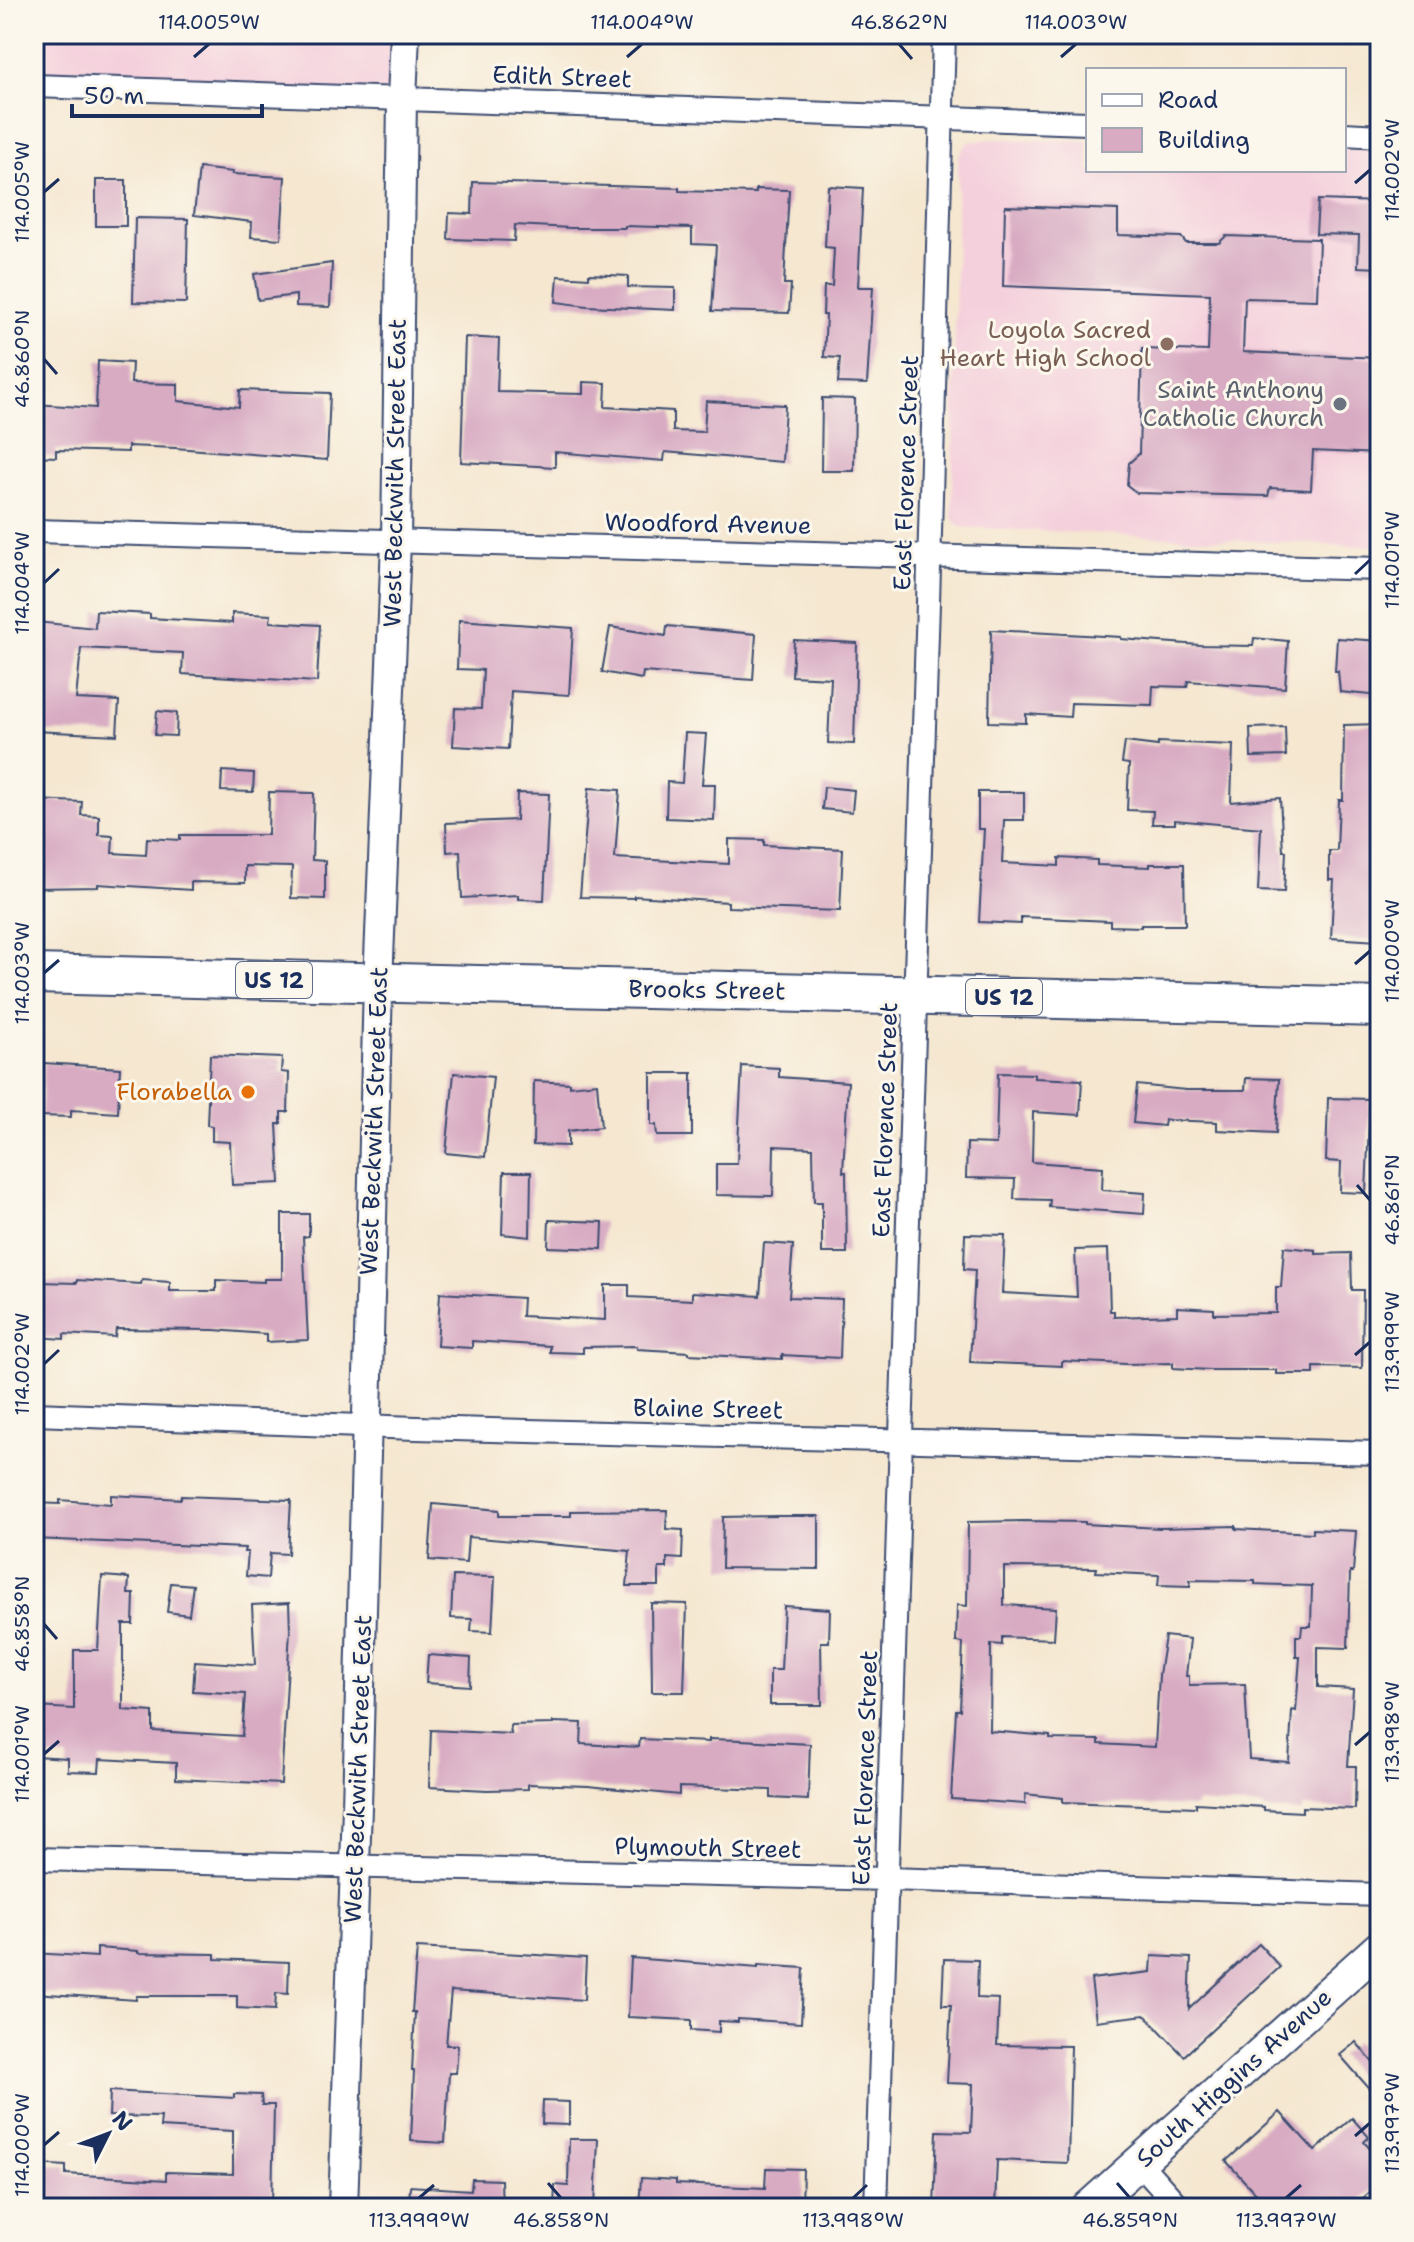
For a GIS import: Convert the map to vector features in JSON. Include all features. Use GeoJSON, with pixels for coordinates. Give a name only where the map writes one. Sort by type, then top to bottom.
{"type":"FeatureCollection","features":[{"type":"Feature","properties":{"kind":"highway","name":"Brooks Street"},"geometry":{"type":"LineString","coordinates":[[34,974],[1380,1007]]}},
{"type":"Feature","properties":{"kind":"main road","name":"South Higgins Avenue"},"geometry":{"type":"LineString","coordinates":[[1088,2208],[1380,1947]]}},
{"type":"Feature","properties":{"kind":"street","name":"West Beckwith Street East"},"geometry":{"type":"LineString","coordinates":[[343,2208],[378,983],[396,542],[405,34]]}},
{"type":"Feature","properties":{"kind":"street","name":"East Florence Street"},"geometry":{"type":"LineString","coordinates":[[876,2208],[944,34]]}},
{"type":"Feature","properties":{"kind":"street","name":"Edith Street"},"geometry":{"type":"LineString","coordinates":[[34,86],[1086,123]]}},
{"type":"Feature","properties":{"kind":"street"},"geometry":{"type":"LineString","coordinates":[[1346,134],[1380,136]]}},
{"type":"Feature","properties":{"kind":"street","name":"Woodford Avenue"},"geometry":{"type":"LineString","coordinates":[[34,531],[1380,569]]}},
{"type":"Feature","properties":{"kind":"street","name":"Blaine Street"},"geometry":{"type":"LineString","coordinates":[[34,1414],[367,1427],[1380,1453]]}},
{"type":"Feature","properties":{"kind":"street","name":"Plymouth Street"},"geometry":{"type":"LineString","coordinates":[[34,1859],[888,1879],[1380,1895]]}},
{"type":"Feature","properties":{"kind":"street"},"geometry":{"type":"LineString","coordinates":[[1139,2162],[1180,2208]]}},
{"type":"Feature","properties":{"kind":"shaded area"},"geometry":{"type":"Polygon","coordinates":[[[34,34],[404,34],[402,98],[34,86],[34,34]]]}},
{"type":"Feature","properties":{"kind":"shaded area","name":"Loyola Sacred Heart High School"},"geometry":{"type":"Polygon","coordinates":[[[993,139],[1086,141],[1086,172],[1346,172],[1346,147],[1380,148],[1380,547],[960,527],[952,518],[958,156],[968,142],[993,139]]]}},
{"type":"Feature","properties":{"kind":"building"},"geometry":{"type":"Polygon","coordinates":[[[199,168],[232,174],[285,177],[281,239],[251,237],[252,222],[194,215],[199,168]]]}},
{"type":"Feature","properties":{"kind":"building"},"geometry":{"type":"Polygon","coordinates":[[[96,180],[126,180],[126,226],[96,226],[96,180]]]}},
{"type":"Feature","properties":{"kind":"building"},"geometry":{"type":"Polygon","coordinates":[[[473,182],[756,193],[756,189],[789,190],[784,284],[791,284],[789,313],[712,311],[716,245],[692,244],[692,228],[515,225],[514,241],[448,239],[449,213],[472,214],[473,182]]]}},
{"type":"Feature","properties":{"kind":"building"},"geometry":{"type":"Polygon","coordinates":[[[828,186],[863,188],[858,287],[873,287],[867,384],[838,383],[840,358],[824,357],[824,286],[832,286],[834,248],[825,247],[828,186]]]}},
{"type":"Feature","properties":{"kind":"building"},"geometry":{"type":"Polygon","coordinates":[[[1318,200],[1380,202],[1380,268],[1358,267],[1359,235],[1316,234],[1318,200]]]}},
{"type":"Feature","properties":{"kind":"building"},"geometry":{"type":"Polygon","coordinates":[[[1005,206],[1118,210],[1118,235],[1181,237],[1186,243],[1219,243],[1226,236],[1319,239],[1317,300],[1245,298],[1243,352],[1380,358],[1380,454],[1313,451],[1311,490],[1270,488],[1268,496],[1137,493],[1127,485],[1129,463],[1139,454],[1142,349],[1208,351],[1210,294],[1003,286],[1005,206]]]}},
{"type":"Feature","properties":{"kind":"building"},"geometry":{"type":"Polygon","coordinates":[[[135,218],[188,219],[186,303],[133,302],[135,218]]]}},
{"type":"Feature","properties":{"kind":"building"},"geometry":{"type":"Polygon","coordinates":[[[332,263],[330,307],[296,306],[296,295],[258,300],[254,274],[332,263]]]}},
{"type":"Feature","properties":{"kind":"building"},"geometry":{"type":"Polygon","coordinates":[[[589,274],[628,276],[628,287],[675,288],[675,310],[556,302],[558,276],[589,278],[589,274]]]}},
{"type":"Feature","properties":{"kind":"building"},"geometry":{"type":"Polygon","coordinates":[[[465,337],[499,339],[497,392],[583,394],[583,382],[606,383],[605,407],[673,411],[673,431],[704,432],[706,401],[785,405],[782,462],[665,452],[664,461],[555,452],[555,467],[461,462],[465,337]]]}},
{"type":"Feature","properties":{"kind":"building"},"geometry":{"type":"Polygon","coordinates":[[[98,361],[132,363],[131,383],[178,384],[178,401],[239,407],[240,390],[330,393],[327,460],[128,446],[128,452],[56,450],[56,457],[34,456],[34,404],[96,408],[98,361]]]}},
{"type":"Feature","properties":{"kind":"building"},"geometry":{"type":"Polygon","coordinates":[[[822,398],[855,399],[854,471],[821,471],[822,398]]]}},
{"type":"Feature","properties":{"kind":"building"},"geometry":{"type":"Polygon","coordinates":[[[96,611],[232,623],[232,613],[271,615],[270,622],[320,625],[317,682],[182,674],[183,653],[81,648],[76,699],[119,701],[117,735],[34,731],[36,622],[95,628],[96,611]]]}},
{"type":"Feature","properties":{"kind":"building"},"geometry":{"type":"Polygon","coordinates":[[[459,620],[573,628],[569,695],[511,691],[508,749],[453,746],[455,708],[481,709],[483,670],[457,669],[459,620]]]}},
{"type":"Feature","properties":{"kind":"building"},"geometry":{"type":"Polygon","coordinates":[[[667,626],[756,634],[753,680],[643,672],[642,679],[602,672],[610,627],[666,636],[667,626]]]}},
{"type":"Feature","properties":{"kind":"building"},"geometry":{"type":"Polygon","coordinates":[[[991,630],[1200,645],[1253,646],[1254,638],[1288,641],[1285,688],[1188,681],[1187,687],[1153,686],[1152,705],[1071,703],[1070,717],[1026,714],[1026,723],[989,722],[991,630]]]}},
{"type":"Feature","properties":{"kind":"building"},"geometry":{"type":"Polygon","coordinates":[[[1337,638],[1380,641],[1380,696],[1340,692],[1338,671],[1335,671],[1337,638]]]}},
{"type":"Feature","properties":{"kind":"building"},"geometry":{"type":"Polygon","coordinates":[[[794,640],[857,643],[854,744],[828,743],[831,678],[792,676],[794,640]]]}},
{"type":"Feature","properties":{"kind":"building"},"geometry":{"type":"Polygon","coordinates":[[[157,711],[177,713],[176,736],[155,735],[157,711]]]}},
{"type":"Feature","properties":{"kind":"building"},"geometry":{"type":"Polygon","coordinates":[[[1380,724],[1378,941],[1331,938],[1334,880],[1329,880],[1329,851],[1337,851],[1339,800],[1343,800],[1344,725],[1380,724]]]}},
{"type":"Feature","properties":{"kind":"building"},"geometry":{"type":"Polygon","coordinates":[[[1285,727],[1286,756],[1251,757],[1250,728],[1285,727]]]}},
{"type":"Feature","properties":{"kind":"building"},"geometry":{"type":"Polygon","coordinates":[[[685,733],[706,734],[702,784],[715,784],[714,820],[666,818],[667,782],[682,783],[685,733]]]}},
{"type":"Feature","properties":{"kind":"building"},"geometry":{"type":"Polygon","coordinates":[[[1125,742],[1158,746],[1158,742],[1233,745],[1231,802],[1280,798],[1283,851],[1286,851],[1284,892],[1258,891],[1261,828],[1175,820],[1175,824],[1152,824],[1153,811],[1127,810],[1129,764],[1122,763],[1125,742]]]}},
{"type":"Feature","properties":{"kind":"building"},"geometry":{"type":"Polygon","coordinates":[[[222,771],[254,773],[253,792],[221,791],[222,771]]]}},
{"type":"Feature","properties":{"kind":"building"},"geometry":{"type":"Polygon","coordinates":[[[824,787],[854,790],[852,812],[822,809],[824,787]]]}},
{"type":"Feature","properties":{"kind":"building"},"geometry":{"type":"Polygon","coordinates":[[[589,788],[620,790],[615,858],[729,864],[729,839],[764,840],[764,845],[843,849],[840,911],[728,907],[728,902],[634,896],[580,897],[589,788]]]}},
{"type":"Feature","properties":{"kind":"building"},"geometry":{"type":"Polygon","coordinates":[[[269,792],[314,793],[312,860],[325,861],[325,899],[291,898],[292,867],[245,866],[245,883],[191,882],[191,890],[98,884],[98,887],[34,888],[34,800],[82,802],[81,815],[99,816],[99,835],[113,836],[112,853],[146,855],[147,838],[180,840],[180,835],[268,835],[269,792]]]}},
{"type":"Feature","properties":{"kind":"building"},"geometry":{"type":"Polygon","coordinates":[[[978,792],[1024,792],[1024,820],[1004,820],[1002,863],[1059,866],[1059,858],[1097,860],[1097,865],[1150,867],[1150,864],[1184,864],[1185,925],[1110,926],[1110,921],[1021,917],[1021,924],[979,922],[984,829],[978,829],[978,792]]]}},
{"type":"Feature","properties":{"kind":"building"},"geometry":{"type":"Polygon","coordinates":[[[517,793],[549,794],[544,900],[518,899],[518,895],[462,898],[460,851],[447,852],[446,823],[516,820],[517,793]]]}},
{"type":"Feature","properties":{"kind":"building","name":"Florabella"},"geometry":{"type":"Polygon","coordinates":[[[210,1055],[282,1058],[281,1072],[289,1073],[288,1112],[281,1112],[281,1124],[277,1124],[280,1183],[232,1185],[230,1142],[212,1141],[212,1126],[207,1125],[210,1055]]]}},
{"type":"Feature","properties":{"kind":"building"},"geometry":{"type":"Polygon","coordinates":[[[44,1063],[120,1068],[118,1113],[71,1110],[71,1117],[41,1116],[44,1063]]]}},
{"type":"Feature","properties":{"kind":"building"},"geometry":{"type":"Polygon","coordinates":[[[742,1066],[779,1068],[779,1077],[848,1082],[843,1172],[846,1172],[847,1253],[822,1253],[822,1202],[814,1202],[813,1148],[774,1146],[773,1196],[716,1195],[716,1164],[737,1164],[742,1066]]]}},
{"type":"Feature","properties":{"kind":"building"},"geometry":{"type":"Polygon","coordinates":[[[454,1073],[493,1077],[485,1157],[446,1153],[454,1073]]]}},
{"type":"Feature","properties":{"kind":"building"},"geometry":{"type":"Polygon","coordinates":[[[651,1073],[692,1073],[692,1136],[657,1136],[656,1125],[651,1125],[651,1073]]]}},
{"type":"Feature","properties":{"kind":"building"},"geometry":{"type":"Polygon","coordinates":[[[998,1073],[1082,1080],[1080,1115],[1033,1112],[1032,1162],[1103,1167],[1102,1190],[1145,1193],[1144,1214],[1049,1207],[1050,1200],[1014,1199],[1015,1179],[966,1178],[967,1143],[996,1144],[998,1073]]]}},
{"type":"Feature","properties":{"kind":"building"},"geometry":{"type":"Polygon","coordinates":[[[1246,1078],[1279,1079],[1276,1133],[1217,1130],[1217,1122],[1165,1120],[1164,1126],[1133,1123],[1137,1085],[1186,1090],[1245,1090],[1246,1078]]]}},
{"type":"Feature","properties":{"kind":"building"},"geometry":{"type":"Polygon","coordinates":[[[534,1081],[570,1083],[570,1086],[597,1083],[601,1127],[568,1131],[568,1146],[533,1145],[534,1081]]]}},
{"type":"Feature","properties":{"kind":"building"},"geometry":{"type":"Polygon","coordinates":[[[1328,1098],[1370,1099],[1366,1193],[1340,1192],[1341,1162],[1326,1161],[1328,1098]]]}},
{"type":"Feature","properties":{"kind":"building"},"geometry":{"type":"Polygon","coordinates":[[[504,1172],[531,1172],[530,1237],[502,1234],[504,1172]]]}},
{"type":"Feature","properties":{"kind":"building"},"geometry":{"type":"Polygon","coordinates":[[[282,1214],[309,1214],[309,1236],[303,1237],[308,1340],[266,1342],[266,1334],[214,1330],[116,1329],[115,1337],[64,1334],[64,1339],[36,1337],[39,1282],[77,1283],[77,1280],[141,1284],[142,1280],[170,1282],[170,1291],[216,1291],[216,1280],[264,1282],[264,1279],[282,1279],[282,1214]]]}},
{"type":"Feature","properties":{"kind":"building"},"geometry":{"type":"Polygon","coordinates":[[[549,1220],[603,1222],[602,1249],[548,1247],[549,1220]]]}},
{"type":"Feature","properties":{"kind":"building"},"geometry":{"type":"Polygon","coordinates":[[[965,1234],[1005,1235],[1002,1293],[1077,1297],[1075,1250],[1108,1249],[1110,1311],[1114,1311],[1114,1317],[1177,1315],[1177,1307],[1214,1309],[1214,1314],[1276,1313],[1276,1287],[1281,1287],[1284,1247],[1316,1250],[1316,1254],[1351,1253],[1352,1290],[1363,1290],[1362,1368],[1314,1367],[1314,1374],[1276,1374],[1276,1370],[1173,1368],[1173,1363],[1062,1361],[1062,1366],[970,1362],[975,1270],[964,1269],[965,1234]]]}},
{"type":"Feature","properties":{"kind":"building"},"geometry":{"type":"Polygon","coordinates":[[[764,1243],[793,1245],[789,1297],[842,1299],[840,1358],[782,1355],[782,1359],[689,1354],[637,1349],[637,1346],[583,1347],[583,1353],[550,1352],[550,1346],[472,1341],[472,1348],[437,1346],[440,1293],[523,1298],[522,1316],[605,1320],[605,1285],[629,1285],[629,1297],[692,1300],[692,1292],[760,1296],[764,1243]]]}},
{"type":"Feature","properties":{"kind":"building"},"geometry":{"type":"Polygon","coordinates":[[[111,1495],[291,1500],[288,1554],[270,1553],[268,1578],[246,1576],[248,1552],[244,1552],[245,1548],[34,1539],[34,1503],[60,1504],[60,1500],[111,1504],[111,1495]]]}},
{"type":"Feature","properties":{"kind":"building"},"geometry":{"type":"Polygon","coordinates":[[[433,1504],[499,1510],[499,1516],[571,1516],[571,1511],[667,1510],[666,1529],[683,1530],[682,1559],[667,1558],[667,1568],[659,1568],[659,1586],[627,1586],[630,1551],[468,1537],[466,1563],[429,1560],[433,1504]]]}},
{"type":"Feature","properties":{"kind":"building"},"geometry":{"type":"Polygon","coordinates":[[[819,1516],[819,1569],[722,1568],[723,1517],[819,1516]]]}},
{"type":"Feature","properties":{"kind":"building"},"geometry":{"type":"Polygon","coordinates":[[[968,1522],[1085,1522],[1160,1528],[1236,1526],[1236,1529],[1313,1533],[1313,1529],[1356,1531],[1353,1572],[1350,1572],[1348,1648],[1318,1647],[1318,1687],[1353,1689],[1348,1766],[1356,1766],[1355,1809],[1302,1807],[1302,1812],[1196,1803],[1196,1807],[1063,1802],[1063,1798],[1025,1794],[1025,1804],[951,1799],[963,1643],[956,1642],[957,1605],[967,1606],[968,1522]],[[1004,1567],[1004,1605],[1056,1608],[1054,1639],[1002,1637],[1002,1645],[991,1644],[990,1731],[1050,1736],[1050,1739],[1099,1740],[1099,1744],[1155,1747],[1159,1675],[1165,1636],[1190,1639],[1186,1676],[1189,1676],[1189,1685],[1245,1684],[1249,1759],[1289,1762],[1292,1710],[1296,1711],[1300,1657],[1296,1657],[1296,1636],[1301,1636],[1302,1626],[1311,1626],[1312,1586],[1190,1580],[1190,1586],[1158,1585],[1159,1575],[1096,1572],[1097,1568],[1004,1567]]]}},
{"type":"Feature","properties":{"kind":"building"},"geometry":{"type":"Polygon","coordinates":[[[102,1576],[129,1578],[128,1594],[134,1594],[133,1624],[123,1624],[123,1710],[153,1712],[153,1731],[242,1736],[245,1694],[193,1691],[195,1661],[255,1665],[252,1605],[289,1603],[281,1784],[176,1779],[176,1763],[100,1759],[99,1772],[68,1771],[68,1758],[34,1756],[34,1707],[74,1709],[74,1650],[98,1650],[102,1576]]]}},
{"type":"Feature","properties":{"kind":"building"},"geometry":{"type":"Polygon","coordinates":[[[453,1576],[495,1577],[492,1632],[471,1631],[472,1619],[451,1618],[453,1576]]]}},
{"type":"Feature","properties":{"kind":"building"},"geometry":{"type":"Polygon","coordinates":[[[171,1583],[193,1585],[189,1615],[167,1612],[171,1583]]]}},
{"type":"Feature","properties":{"kind":"building"},"geometry":{"type":"Polygon","coordinates":[[[651,1603],[687,1604],[684,1692],[652,1692],[651,1603]]]}},
{"type":"Feature","properties":{"kind":"building"},"geometry":{"type":"Polygon","coordinates":[[[784,1606],[830,1609],[829,1642],[821,1642],[822,1705],[770,1705],[770,1670],[781,1670],[784,1606]]]}},
{"type":"Feature","properties":{"kind":"building"},"geometry":{"type":"Polygon","coordinates":[[[428,1655],[471,1658],[470,1686],[426,1683],[428,1655]]]}},
{"type":"Feature","properties":{"kind":"building"},"geometry":{"type":"Polygon","coordinates":[[[582,1723],[581,1744],[639,1747],[640,1739],[709,1742],[709,1739],[810,1744],[808,1800],[771,1798],[771,1790],[679,1787],[679,1795],[528,1784],[528,1789],[429,1787],[431,1730],[511,1734],[510,1725],[582,1723]]]}},
{"type":"Feature","properties":{"kind":"building"},"geometry":{"type":"Polygon","coordinates":[[[1259,1944],[1280,1967],[1184,2056],[1145,2015],[1096,2021],[1091,1979],[1151,1972],[1152,1956],[1191,1958],[1189,2009],[1259,1944]]]}},
{"type":"Feature","properties":{"kind":"building"},"geometry":{"type":"Polygon","coordinates":[[[97,1948],[138,1953],[215,1954],[215,1959],[289,1962],[288,1994],[276,1993],[275,2010],[237,2008],[237,1996],[136,1996],[136,2000],[34,1993],[34,1953],[97,1957],[97,1948]]]}},
{"type":"Feature","properties":{"kind":"building"},"geometry":{"type":"Polygon","coordinates":[[[417,1948],[586,1958],[584,2000],[451,1991],[446,2045],[458,2045],[456,2073],[449,2073],[445,2143],[411,2141],[415,2012],[412,2012],[417,1948]]]}},
{"type":"Feature","properties":{"kind":"building"},"geometry":{"type":"Polygon","coordinates":[[[631,1958],[758,1968],[758,1965],[804,1968],[801,2023],[738,2019],[738,2022],[719,2021],[719,2032],[691,2030],[691,2020],[628,2017],[631,1958]]]}},
{"type":"Feature","properties":{"kind":"building"},"geometry":{"type":"Polygon","coordinates":[[[944,1959],[978,1960],[977,1998],[999,1999],[997,2045],[1071,2046],[1068,2163],[997,2160],[995,2208],[934,2208],[937,2131],[971,2132],[973,2084],[947,2083],[951,2005],[942,2005],[944,1959]]]}},
{"type":"Feature","properties":{"kind":"building"},"geometry":{"type":"Polygon","coordinates":[[[1356,2042],[1380,2071],[1380,2101],[1340,2055],[1356,2042]]]}},
{"type":"Feature","properties":{"kind":"building"},"geometry":{"type":"Polygon","coordinates":[[[110,2091],[234,2098],[234,2094],[261,2095],[262,2105],[274,2105],[272,2208],[34,2208],[34,2164],[66,2166],[66,2174],[166,2180],[166,2172],[233,2174],[233,2131],[160,2127],[161,2117],[109,2116],[110,2091]]]}},
{"type":"Feature","properties":{"kind":"building"},"geometry":{"type":"Polygon","coordinates":[[[543,2101],[569,2102],[569,2125],[542,2124],[543,2101]]]}},
{"type":"Feature","properties":{"kind":"building"},"geometry":{"type":"Polygon","coordinates":[[[1280,2112],[1315,2151],[1352,2118],[1369,2137],[1364,2142],[1380,2160],[1380,2183],[1352,2208],[1269,2208],[1226,2161],[1280,2112]]]}},
{"type":"Feature","properties":{"kind":"building"},"geometry":{"type":"Polygon","coordinates":[[[569,2139],[598,2139],[595,2208],[554,2208],[555,2185],[568,2186],[569,2139]]]}},
{"type":"Feature","properties":{"kind":"building"},"geometry":{"type":"Polygon","coordinates":[[[766,2168],[803,2169],[802,2208],[639,2208],[641,2178],[676,2180],[676,2184],[765,2188],[766,2168]]]}},
{"type":"Feature","properties":{"kind":"building"},"geometry":{"type":"Polygon","coordinates":[[[472,2179],[501,2180],[502,2208],[409,2208],[410,2186],[471,2190],[472,2179]]]}},
{"type":"Feature","properties":{"kind":"place","name":"Loyola Sacred Heart High School"},"geometry":{"type":"Point","coordinates":[1167,344]}},
{"type":"Feature","properties":{"kind":"place","name":"Saint Anthony Catholic Church"},"geometry":{"type":"Point","coordinates":[1340,404]}},
{"type":"Feature","properties":{"kind":"place","name":"Florabella"},"geometry":{"type":"Point","coordinates":[248,1092]}}]}
